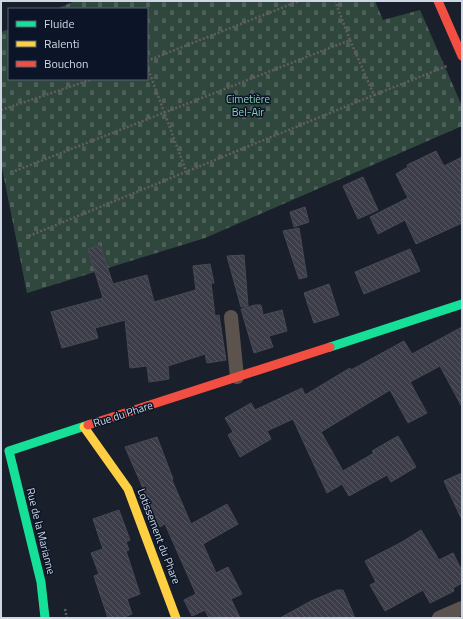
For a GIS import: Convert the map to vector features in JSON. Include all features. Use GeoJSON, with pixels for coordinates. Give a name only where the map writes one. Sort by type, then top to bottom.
{"type":"FeatureCollection","features":[{"type":"Feature","properties":{"kind":"street"},"geometry":{"type":"LineString","coordinates":[[438,1],[462,56]]}},
{"type":"Feature","properties":{"kind":"street","name":"Rue du Phare"},"geometry":{"type":"LineString","coordinates":[[8,451],[462,304]]}},
{"type":"Feature","properties":{"kind":"street"},"geometry":{"type":"LineString","coordinates":[[231,317],[237,377]]}},
{"type":"Feature","properties":{"kind":"street","name":"Lotissement du Phare"},"geometry":{"type":"LineString","coordinates":[[84,426],[128,489],[176,618]]}},
{"type":"Feature","properties":{"kind":"street","name":"Rue de la Marianne"},"geometry":{"type":"LineString","coordinates":[[8,451],[41,582],[45,618]]}},
{"type":"Feature","properties":{"kind":"street"},"geometry":{"type":"LineString","coordinates":[[439,618],[462,608]]}},
{"type":"Feature","properties":{"kind":"path"},"geometry":{"type":"LineString","coordinates":[[148,61],[299,1]]}},
{"type":"Feature","properties":{"kind":"path"},"geometry":{"type":"LineString","coordinates":[[335,1],[374,95]]}},
{"type":"Feature","properties":{"kind":"path"},"geometry":{"type":"LineString","coordinates":[[15,170],[164,111],[225,90],[350,40]]}},
{"type":"Feature","properties":{"kind":"path"},"geometry":{"type":"LineString","coordinates":[[29,236],[448,65]]}},
{"type":"Feature","properties":{"kind":"path"},"geometry":{"type":"LineString","coordinates":[[148,69],[186,171]]}},
{"type":"Feature","properties":{"kind":"path"},"geometry":{"type":"LineString","coordinates":[[1,110],[90,80]]}},
{"type":"Feature","properties":{"kind":"green space","name":"Cimetière Bel-Air"},"geometry":{"type":"Polygon","coordinates":[[[75,1],[375,1],[383,20],[420,10],[462,106],[462,126],[205,238],[27,293],[1,163],[1,32],[8,29],[8,80],[148,80],[148,8],[58,8],[75,1]]]}},
{"type":"Feature","properties":{"kind":"building"},"geometry":{"type":"Polygon","coordinates":[[[436,151],[444,166],[462,157],[462,223],[416,244],[405,220],[378,234],[370,217],[408,198],[396,174],[408,167],[407,165],[436,151]]]}},
{"type":"Feature","properties":{"kind":"building"},"geometry":{"type":"Polygon","coordinates":[[[363,177],[378,210],[358,219],[343,186],[363,177]]]}},
{"type":"Feature","properties":{"kind":"building"},"geometry":{"type":"Polygon","coordinates":[[[305,207],[309,222],[294,227],[290,212],[305,207]]]}},
{"type":"Feature","properties":{"kind":"building"},"geometry":{"type":"Polygon","coordinates":[[[299,228],[307,277],[299,279],[283,231],[299,228]]]}},
{"type":"Feature","properties":{"kind":"building"},"geometry":{"type":"Polygon","coordinates":[[[100,245],[113,284],[147,275],[154,302],[196,290],[193,266],[210,264],[214,283],[211,283],[215,316],[219,315],[226,360],[207,363],[205,354],[168,366],[169,379],[149,382],[147,366],[130,368],[125,320],[95,328],[98,338],[62,348],[51,312],[103,298],[88,249],[100,245]]]}},
{"type":"Feature","properties":{"kind":"building"},"geometry":{"type":"Polygon","coordinates":[[[410,249],[420,271],[364,294],[355,272],[410,249]]]}},
{"type":"Feature","properties":{"kind":"building"},"geometry":{"type":"Polygon","coordinates":[[[244,255],[248,306],[241,307],[227,256],[244,255]]]}},
{"type":"Feature","properties":{"kind":"building"},"geometry":{"type":"Polygon","coordinates":[[[329,284],[339,315],[314,323],[304,293],[329,284]]]}},
{"type":"Feature","properties":{"kind":"building"},"geometry":{"type":"Polygon","coordinates":[[[261,305],[263,315],[282,310],[287,331],[269,336],[273,347],[254,353],[241,309],[261,305]]]}},
{"type":"Feature","properties":{"kind":"building"},"geometry":{"type":"Polygon","coordinates":[[[462,327],[462,407],[440,366],[410,382],[427,413],[408,423],[390,390],[321,432],[343,471],[374,453],[372,451],[398,436],[416,467],[391,482],[387,475],[349,496],[342,484],[327,493],[293,419],[267,431],[271,439],[240,457],[228,435],[233,432],[225,418],[251,403],[255,410],[302,388],[305,395],[350,368],[351,370],[404,341],[412,354],[462,327]]]}},
{"type":"Feature","properties":{"kind":"building"},"geometry":{"type":"Polygon","coordinates":[[[157,437],[173,479],[172,480],[191,524],[227,504],[238,524],[203,544],[216,573],[228,567],[242,594],[231,599],[240,618],[209,618],[205,610],[192,616],[184,600],[196,594],[165,524],[160,527],[125,447],[157,437]]]}},
{"type":"Feature","properties":{"kind":"building"},"geometry":{"type":"Polygon","coordinates":[[[462,473],[462,520],[444,481],[462,473]]]}},
{"type":"Feature","properties":{"kind":"building"},"geometry":{"type":"Polygon","coordinates":[[[119,510],[130,540],[126,542],[129,550],[126,551],[140,594],[127,599],[132,614],[122,618],[108,618],[94,576],[99,574],[91,553],[103,549],[93,519],[119,510]]]}},
{"type":"Feature","properties":{"kind":"building"},"geometry":{"type":"Polygon","coordinates":[[[421,530],[439,560],[453,553],[462,571],[462,583],[453,588],[454,591],[430,603],[423,590],[385,611],[370,585],[376,582],[365,561],[402,542],[421,530]]]}},
{"type":"Feature","properties":{"kind":"building"},"geometry":{"type":"Polygon","coordinates":[[[337,590],[343,590],[355,618],[280,618],[311,601],[337,590]]]}},
{"type":"Feature","properties":{"kind":"traffic: fast"},"geometry":{"type":"LineString","coordinates":[[330,347],[462,304]]}},
{"type":"Feature","properties":{"kind":"traffic: fast"},"geometry":{"type":"LineString","coordinates":[[45,618],[41,582],[9,451],[88,425]]}},
{"type":"Feature","properties":{"kind":"traffic: slow"},"geometry":{"type":"LineString","coordinates":[[84,427],[128,489],[176,618]]}},
{"type":"Feature","properties":{"kind":"traffic: jam"},"geometry":{"type":"LineString","coordinates":[[438,1],[462,56]]}},
{"type":"Feature","properties":{"kind":"traffic: jam"},"geometry":{"type":"LineString","coordinates":[[88,425],[330,347]]}}]}
